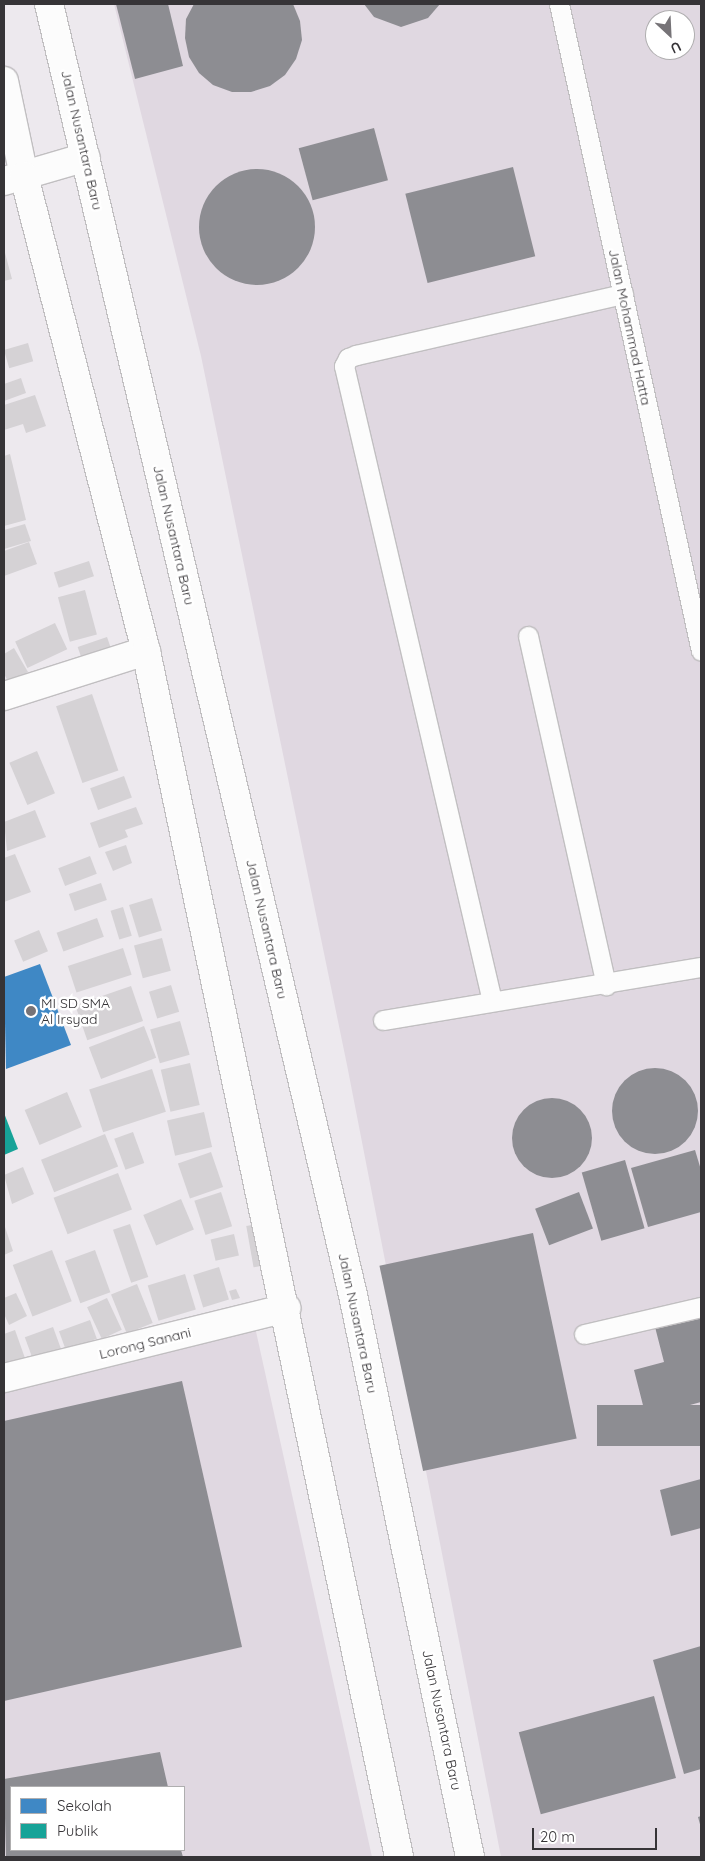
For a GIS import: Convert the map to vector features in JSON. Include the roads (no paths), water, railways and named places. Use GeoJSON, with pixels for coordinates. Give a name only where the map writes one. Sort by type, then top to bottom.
{"type":"FeatureCollection","features":[{"type":"Feature","properties":{"kind":"main road","name":"Jalan Nusantara Baru"},"geometry":{"type":"LineString","coordinates":[[49,4],[353,1295],[470,1857]]}},
{"type":"Feature","properties":{"kind":"main road"},"geometry":{"type":"LineString","coordinates":[[4,81],[14,178],[146,651],[286,1308],[399,1857]]}},
{"type":"Feature","properties":{"kind":"main road"},"geometry":{"type":"LineString","coordinates":[[14,178],[86,157]]}},
{"type":"Feature","properties":{"kind":"main road"},"geometry":{"type":"LineString","coordinates":[[4,696],[146,651]]}},
{"type":"Feature","properties":{"kind":"main road","name":"Lorong Sanani"},"geometry":{"type":"LineString","coordinates":[[4,1378],[286,1308]]}},
{"type":"Feature","properties":{"kind":"lane","name":"Jalan Mohammad Hatta"},"geometry":{"type":"LineString","coordinates":[[559,4],[701,650]]}},
{"type":"Feature","properties":{"kind":"lane"},"geometry":{"type":"LineString","coordinates":[[492,1001],[344,366],[356,355],[623,294]]}},
{"type":"Feature","properties":{"kind":"lane"},"geometry":{"type":"LineString","coordinates":[[528,636],[606,985]]}},
{"type":"Feature","properties":{"kind":"lane"},"geometry":{"type":"LineString","coordinates":[[383,1020],[492,1001],[606,985],[701,967]]}},
{"type":"Feature","properties":{"kind":"lane"},"geometry":{"type":"LineString","coordinates":[[584,1334],[701,1307]]}},
{"type":"Feature","properties":{"kind":"place","name":"MI SD SMA Al Irsyad"},"geometry":{"type":"Point","coordinates":[31,1011]}}]}
